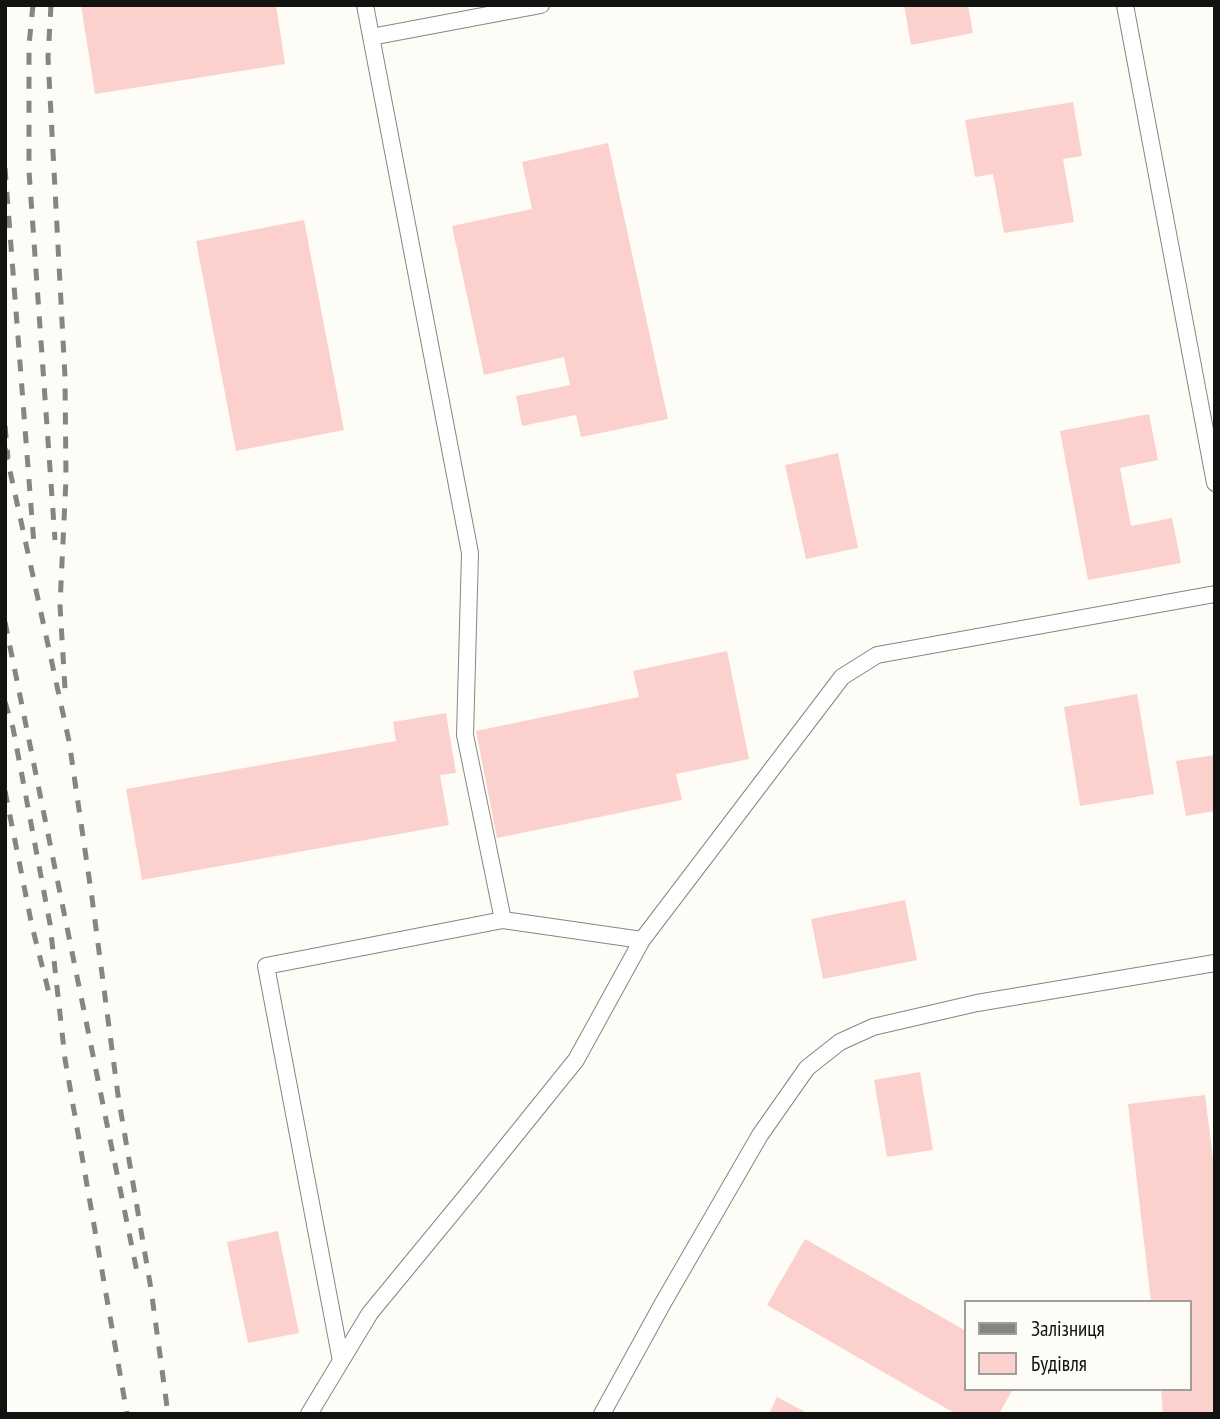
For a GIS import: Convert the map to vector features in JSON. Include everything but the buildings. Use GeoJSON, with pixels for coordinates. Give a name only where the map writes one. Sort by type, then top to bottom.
{"type":"FeatureCollection","features":[{"type":"Feature","properties":{"kind":"lane"},"geometry":{"type":"LineString","coordinates":[[365,5],[470,553],[465,735],[503,920]]}},
{"type":"Feature","properties":{"kind":"lane"},"geometry":{"type":"LineString","coordinates":[[371,37],[541,5]]}},
{"type":"Feature","properties":{"kind":"lane"},"geometry":{"type":"LineString","coordinates":[[1125,5],[1215,483]]}},
{"type":"Feature","properties":{"kind":"lane"},"geometry":{"type":"LineString","coordinates":[[309,1414],[370,1313],[576,1060],[642,940],[842,677],[877,655],[1215,594]]}},
{"type":"Feature","properties":{"kind":"lane"},"geometry":{"type":"LineString","coordinates":[[341,1362],[266,966],[503,920],[642,940]]}},
{"type":"Feature","properties":{"kind":"lane"},"geometry":{"type":"LineString","coordinates":[[602,1414],[760,1135],[807,1069],[840,1042],[873,1027],[977,1003],[1215,963]]}},
{"type":"Feature","properties":{"kind":"railway"},"geometry":{"type":"LineString","coordinates":[[33,5],[29,45],[29,171],[55,540]]}},
{"type":"Feature","properties":{"kind":"railway"},"geometry":{"type":"LineString","coordinates":[[51,5],[48,58],[65,377],[66,479],[60,605],[65,689]]}},
{"type":"Feature","properties":{"kind":"railway"},"geometry":{"type":"LineString","coordinates":[[5,168],[34,545]]}},
{"type":"Feature","properties":{"kind":"railway"},"geometry":{"type":"LineString","coordinates":[[5,426],[8,458]]}},
{"type":"Feature","properties":{"kind":"railway"},"geometry":{"type":"LineString","coordinates":[[5,448],[69,741],[118,1095],[151,1289],[168,1414]]}},
{"type":"Feature","properties":{"kind":"railway"},"geometry":{"type":"LineString","coordinates":[[5,622],[138,1277]]}},
{"type":"Feature","properties":{"kind":"railway"},"geometry":{"type":"LineString","coordinates":[[5,702],[13,728],[50,924],[65,1059],[127,1414]]}},
{"type":"Feature","properties":{"kind":"railway"},"geometry":{"type":"LineString","coordinates":[[5,791],[32,926],[51,1001]]}}]}
